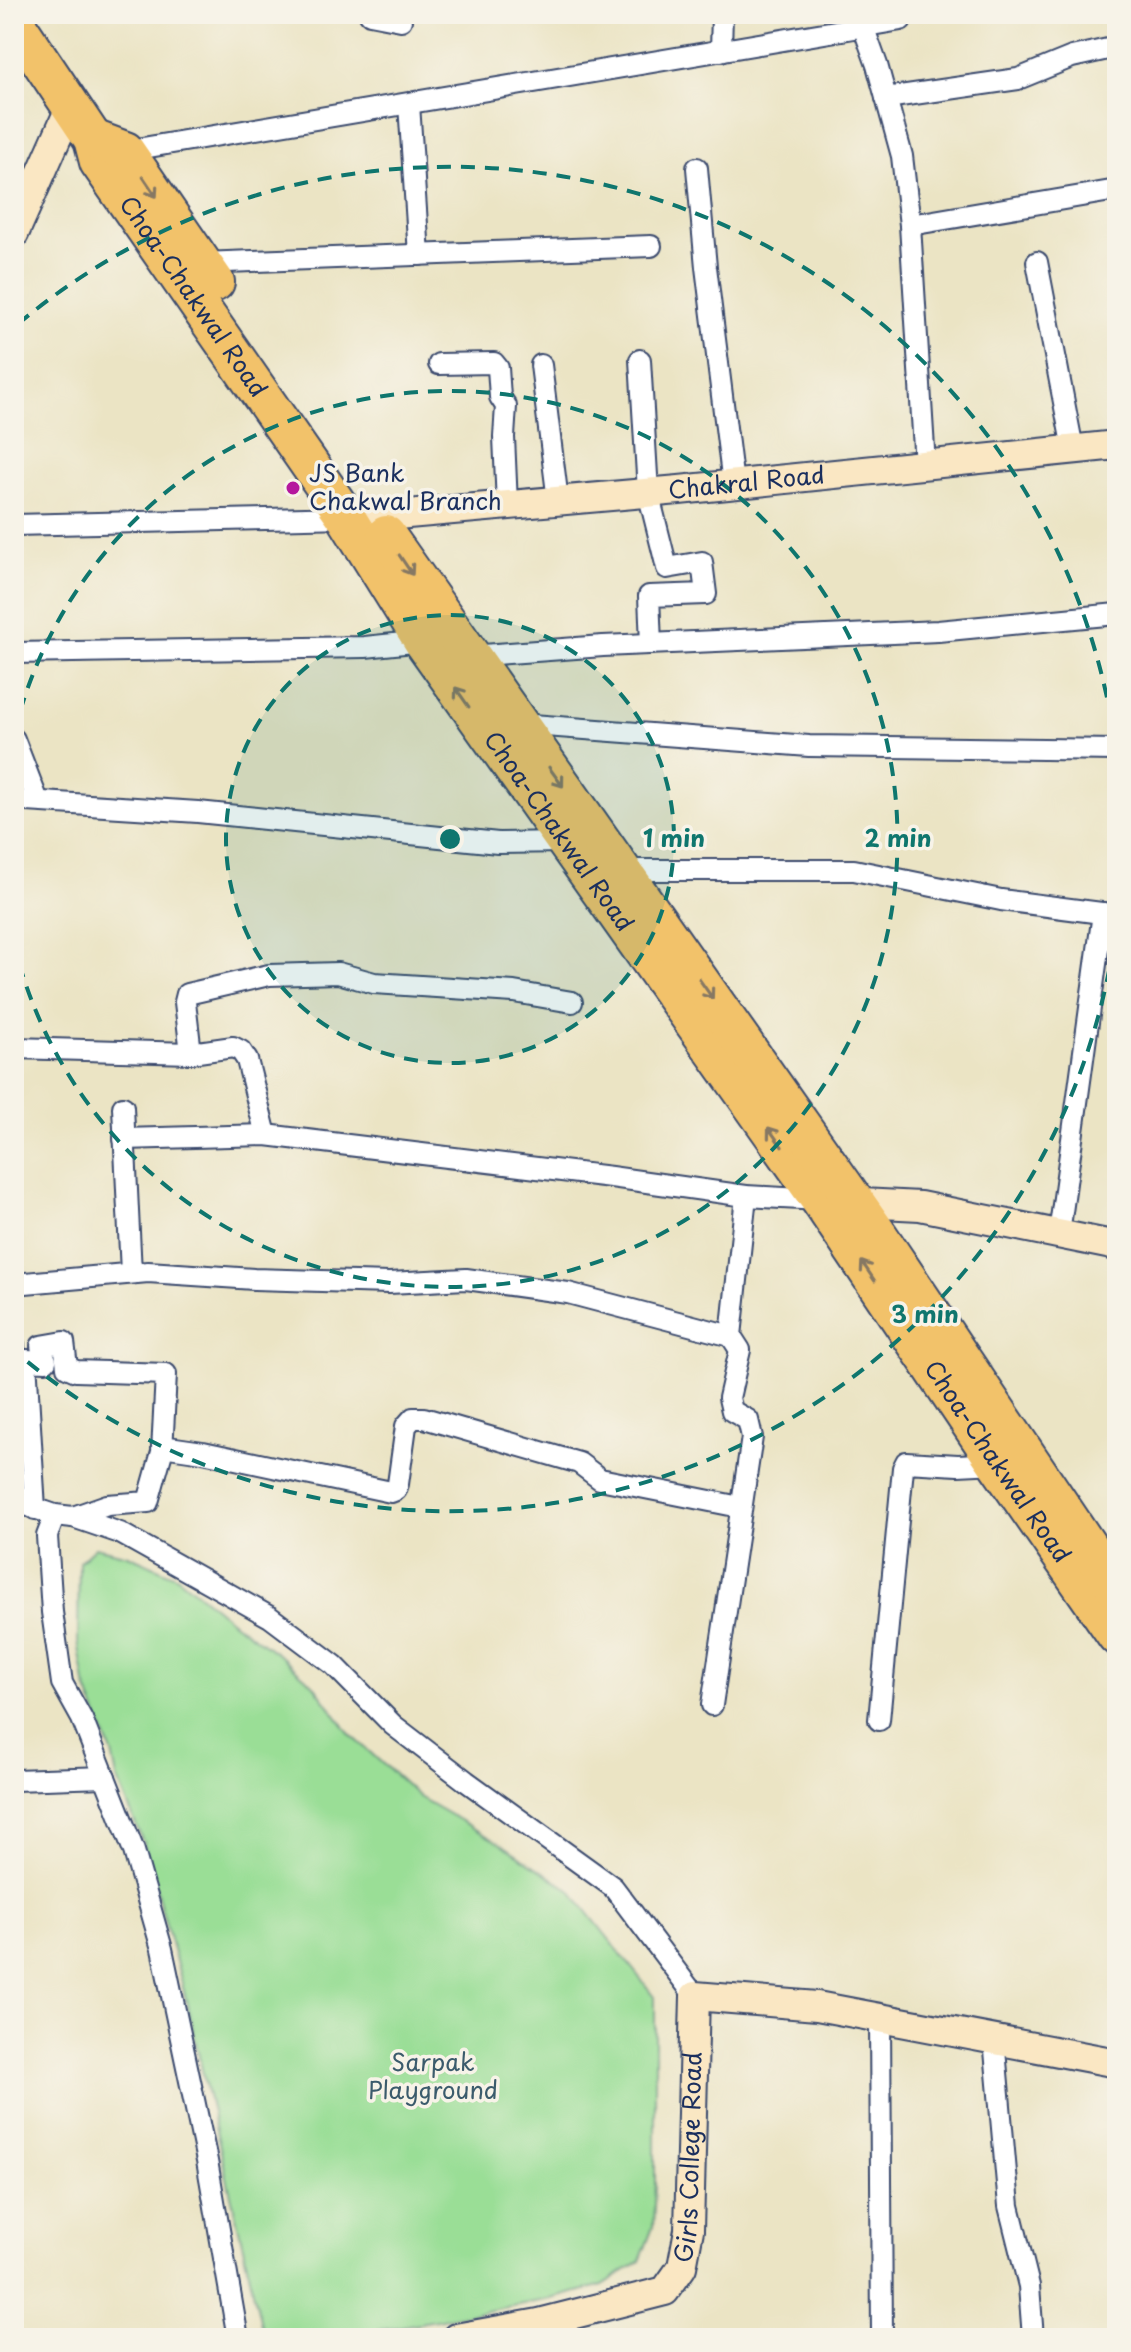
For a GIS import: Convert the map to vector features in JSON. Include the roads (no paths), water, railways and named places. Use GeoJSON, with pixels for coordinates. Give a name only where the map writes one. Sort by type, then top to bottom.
{"type":"FeatureCollection","features":[{"type":"Feature","properties":{"kind":"highway","name":"Choa-Chakwal Road"},"geometry":{"type":"LineString","coordinates":[[14,21],[71,106],[109,145],[99,162],[360,517],[423,641],[564,842],[838,1202],[997,1463],[1117,1636]]}},
{"type":"Feature","properties":{"kind":"highway"},"geometry":{"type":"LineString","coordinates":[[109,145],[202,263],[360,517],[470,656],[623,870],[838,1202],[1117,1590]]}},
{"type":"Feature","properties":{"kind":"street"},"geometry":{"type":"LineString","coordinates":[[370,14],[401,20]]}},
{"type":"Feature","properties":{"kind":"street"},"geometry":{"type":"LineString","coordinates":[[721,51],[722,14]]}},
{"type":"Feature","properties":{"kind":"street"},"geometry":{"type":"LineString","coordinates":[[109,145],[409,104],[901,20],[901,14]]}},
{"type":"Feature","properties":{"kind":"street"},"geometry":{"type":"LineString","coordinates":[[863,26],[902,156],[910,225],[925,465]]}},
{"type":"Feature","properties":{"kind":"street"},"geometry":{"type":"LineString","coordinates":[[886,98],[1018,79],[1072,57],[1117,47]]}},
{"type":"Feature","properties":{"kind":"street"},"geometry":{"type":"LineString","coordinates":[[409,104],[419,255]]}},
{"type":"Feature","properties":{"kind":"street"},"geometry":{"type":"LineString","coordinates":[[14,234],[71,106]]}},
{"type":"Feature","properties":{"kind":"street"},"geometry":{"type":"LineString","coordinates":[[697,168],[733,484]]}},
{"type":"Feature","properties":{"kind":"street"},"geometry":{"type":"LineString","coordinates":[[910,225],[1117,190]]}},
{"type":"Feature","properties":{"kind":"street"},"geometry":{"type":"LineString","coordinates":[[202,263],[651,246]]}},
{"type":"Feature","properties":{"kind":"street"},"geometry":{"type":"LineString","coordinates":[[1037,262],[1073,449]]}},
{"type":"Feature","properties":{"kind":"street"},"geometry":{"type":"LineString","coordinates":[[640,360],[648,492],[667,568],[702,562],[706,594],[649,596],[651,644]]}},
{"type":"Feature","properties":{"kind":"street"},"geometry":{"type":"LineString","coordinates":[[439,364],[483,362],[494,363],[498,368],[500,397],[506,406],[507,505]]}},
{"type":"Feature","properties":{"kind":"street"},"geometry":{"type":"LineString","coordinates":[[541,365],[558,501]]}},
{"type":"Feature","properties":{"kind":"street","name":"Chakral Road"},"geometry":{"type":"LineString","coordinates":[[360,517],[558,501],[1117,445]]}},
{"type":"Feature","properties":{"kind":"street"},"geometry":{"type":"LineString","coordinates":[[14,525],[360,517]]}},
{"type":"Feature","properties":{"kind":"street"},"geometry":{"type":"LineString","coordinates":[[470,656],[938,631],[1117,614]]}},
{"type":"Feature","properties":{"kind":"street"},"geometry":{"type":"LineString","coordinates":[[14,653],[365,647],[423,641]]}},
{"type":"Feature","properties":{"kind":"street"},"geometry":{"type":"LineString","coordinates":[[519,724],[809,746],[1117,750]]}},
{"type":"Feature","properties":{"kind":"street"},"geometry":{"type":"LineString","coordinates":[[14,739],[32,801],[198,812],[498,843],[564,842]]}},
{"type":"Feature","properties":{"kind":"street"},"geometry":{"type":"LineString","coordinates":[[623,870],[854,870],[1001,900],[1110,914],[1059,1234]]}},
{"type":"Feature","properties":{"kind":"street"},"geometry":{"type":"LineString","coordinates":[[191,1053],[185,1002],[187,994],[269,975],[338,973],[374,983],[514,992],[572,1002]]}},
{"type":"Feature","properties":{"kind":"street"},"geometry":{"type":"LineString","coordinates":[[14,1048],[191,1053],[233,1047],[241,1051],[247,1060],[266,1135]]}},
{"type":"Feature","properties":{"kind":"street"},"geometry":{"type":"LineString","coordinates":[[123,1107],[131,1273]]}},
{"type":"Feature","properties":{"kind":"street"},"geometry":{"type":"LineString","coordinates":[[124,1139],[266,1135],[746,1196],[920,1206],[1117,1246]]}},
{"type":"Feature","properties":{"kind":"street"},"geometry":{"type":"LineString","coordinates":[[712,1705],[751,1428],[748,1420],[732,1411],[729,1398],[740,1350],[731,1336],[746,1196]]}},
{"type":"Feature","properties":{"kind":"street"},"geometry":{"type":"LineString","coordinates":[[14,1306],[14,1284],[131,1273],[389,1283],[466,1279],[568,1293],[731,1336]]}},
{"type":"Feature","properties":{"kind":"street"},"geometry":{"type":"LineString","coordinates":[[18,1366],[26,1360],[46,1361],[41,1346],[64,1342],[67,1367],[76,1371],[166,1374],[162,1446],[148,1502],[54,1514]]}},
{"type":"Feature","properties":{"kind":"street"},"geometry":{"type":"LineString","coordinates":[[14,1345],[54,1514],[47,1536],[52,1612],[62,1683],[82,1719],[134,1851],[162,1949],[207,2161],[238,2338]]}},
{"type":"Feature","properties":{"kind":"street"},"geometry":{"type":"LineString","coordinates":[[162,1446],[391,1492],[396,1490],[398,1484],[406,1426],[413,1418],[424,1418],[579,1463],[600,1479],[740,1507]]}},
{"type":"Feature","properties":{"kind":"street"},"geometry":{"type":"LineString","coordinates":[[879,1720],[903,1468],[906,1462],[958,1465],[997,1463]]}},
{"type":"Feature","properties":{"kind":"street"},"geometry":{"type":"LineString","coordinates":[[14,1501],[120,1533],[257,1610],[334,1665],[393,1725],[613,1887],[695,1996],[817,2006],[1117,2063]]}},
{"type":"Feature","properties":{"kind":"street"},"geometry":{"type":"LineString","coordinates":[[14,1780],[105,1777]]}},
{"type":"Feature","properties":{"kind":"street","name":"Girls College Road"},"geometry":{"type":"LineString","coordinates":[[473,2336],[539,2323],[665,2291],[682,2267],[689,2230],[695,1996]]}},
{"type":"Feature","properties":{"kind":"street"},"geometry":{"type":"LineString","coordinates":[[880,2018],[882,2338]]}},
{"type":"Feature","properties":{"kind":"street"},"geometry":{"type":"LineString","coordinates":[[994,2039],[1009,2206],[1029,2286],[1033,2338]]}},
{"type":"Feature","properties":{"kind":"place","name":"JS Bank Chakwal Branch"},"geometry":{"type":"Point","coordinates":[293,488]}},
{"type":"Feature","properties":{"kind":"park label","name":"Sarpak Playground"},"geometry":{"type":"Point","coordinates":[433,2077]}}]}
